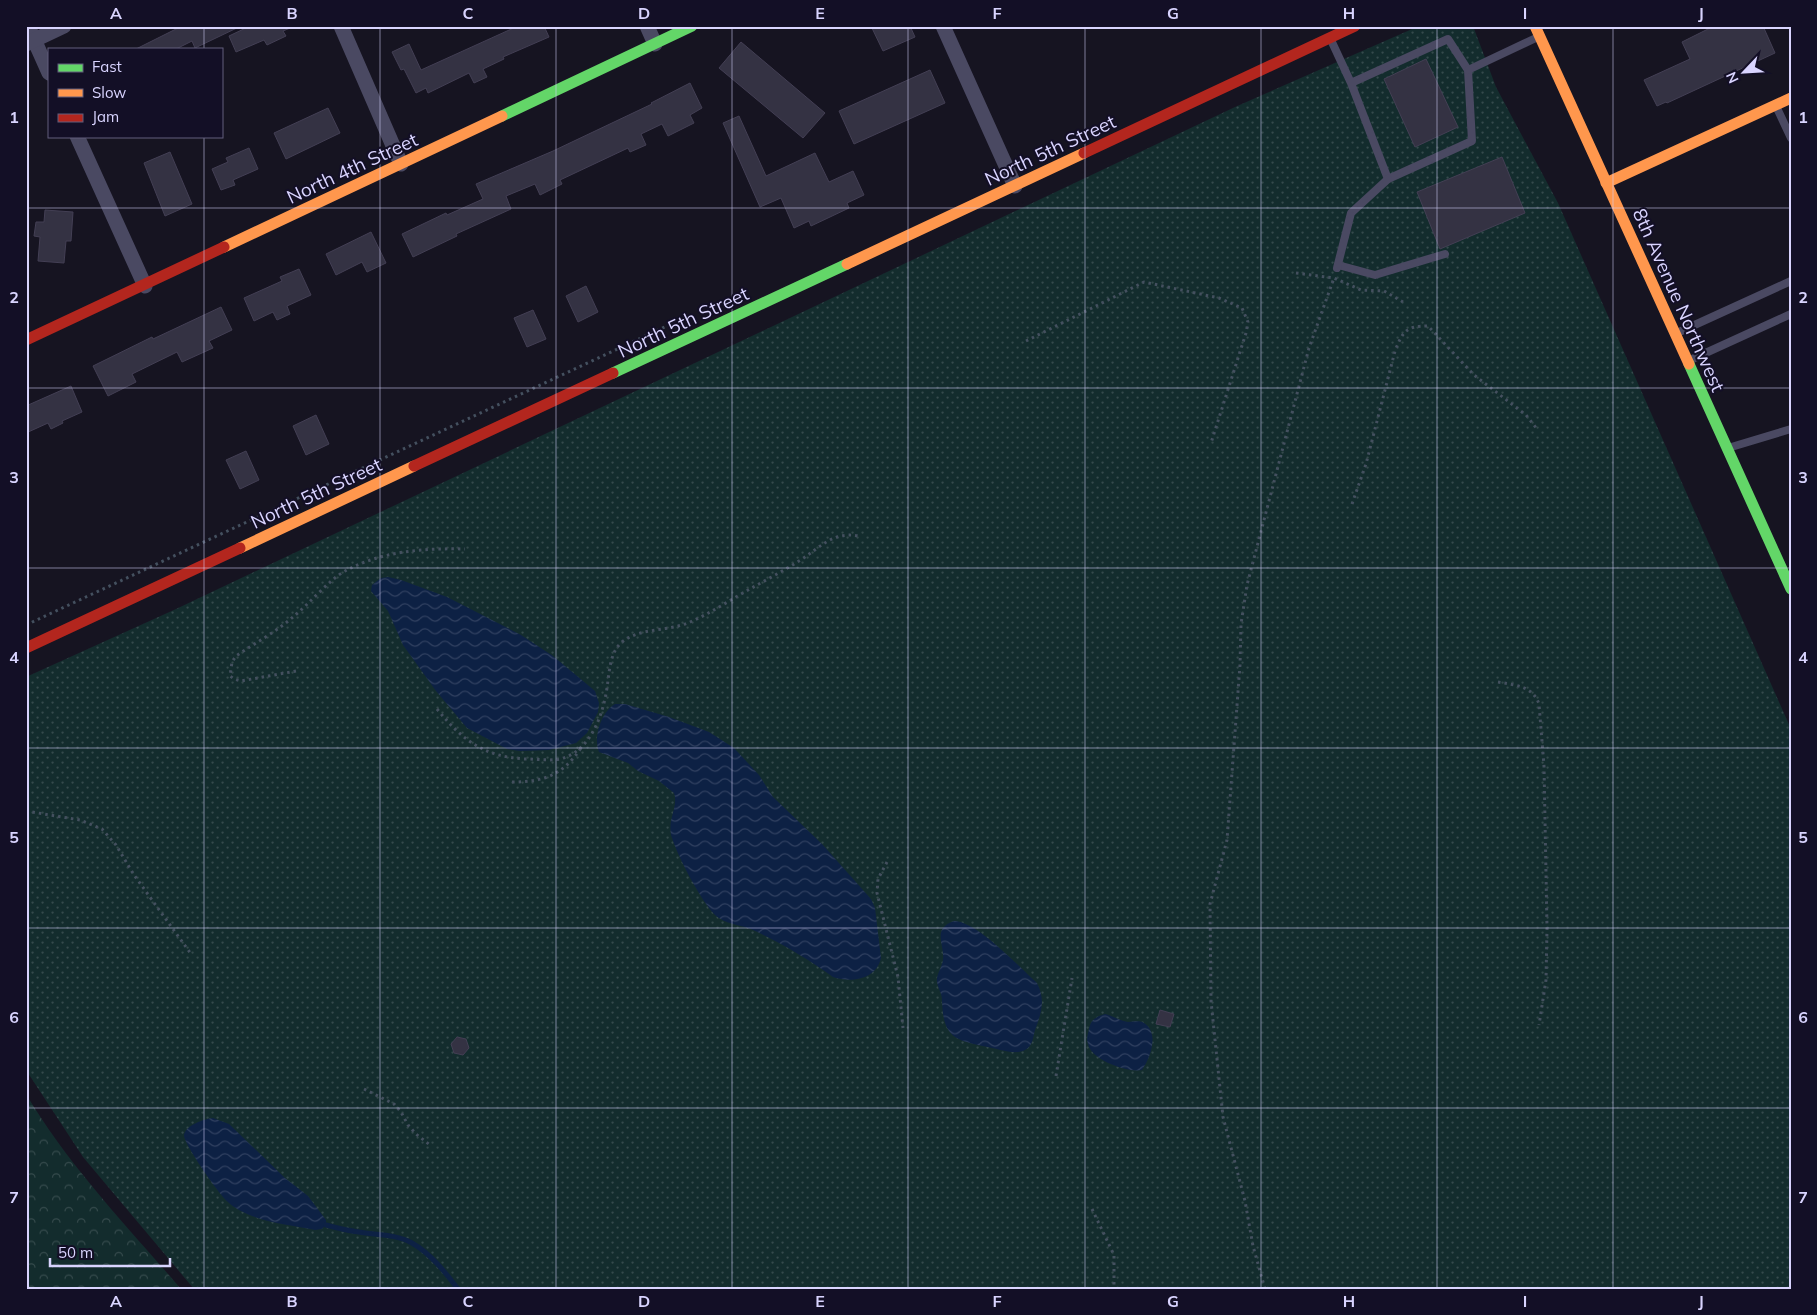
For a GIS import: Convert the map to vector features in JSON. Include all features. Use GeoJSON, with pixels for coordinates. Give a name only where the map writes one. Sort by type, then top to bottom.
{"type":"FeatureCollection","features":[{"type":"Feature","properties":{"kind":"street"},"geometry":{"type":"LineString","coordinates":[[28,26],[30,42],[48,71]]}},
{"type":"Feature","properties":{"kind":"street"},"geometry":{"type":"LineString","coordinates":[[30,42],[64,26]]}},
{"type":"Feature","properties":{"kind":"street"},"geometry":{"type":"LineString","coordinates":[[341,26],[401,164]]}},
{"type":"Feature","properties":{"kind":"street"},"geometry":{"type":"LineString","coordinates":[[648,26],[655,44]]}},
{"type":"Feature","properties":{"kind":"street","name":"North 4th Street"},"geometry":{"type":"LineString","coordinates":[[26,340],[145,286],[692,26]]}},
{"type":"Feature","properties":{"kind":"street"},"geometry":{"type":"LineString","coordinates":[[943,26],[1015,186]]}},
{"type":"Feature","properties":{"kind":"street","name":"North 5th Street"},"geometry":{"type":"LineString","coordinates":[[26,648],[1355,26]]}},
{"type":"Feature","properties":{"kind":"street","name":"8th Avenue Northwest"},"geometry":{"type":"LineString","coordinates":[[1537,31],[1791,589]]}},
{"type":"Feature","properties":{"kind":"street"},"geometry":{"type":"LineString","coordinates":[[1606,183],[1791,98]]}},
{"type":"Feature","properties":{"kind":"street"},"geometry":{"type":"LineString","coordinates":[[78,138],[145,286]]}},
{"type":"Feature","properties":{"kind":"lane"},"geometry":{"type":"LineString","coordinates":[[1468,70],[1537,31]]}},
{"type":"Feature","properties":{"kind":"lane"},"geometry":{"type":"LineString","coordinates":[[1330,38],[1352,83],[1388,179]]}},
{"type":"Feature","properties":{"kind":"lane"},"geometry":{"type":"LineString","coordinates":[[1352,83],[1448,39],[1468,70],[1472,141],[1388,179],[1351,213],[1338,267],[1375,275],[1445,254]]}},
{"type":"Feature","properties":{"kind":"lane"},"geometry":{"type":"LineString","coordinates":[[1775,104],[1791,138]]}},
{"type":"Feature","properties":{"kind":"lane"},"geometry":{"type":"LineString","coordinates":[[1675,334],[1791,281]]}},
{"type":"Feature","properties":{"kind":"lane"},"geometry":{"type":"LineString","coordinates":[[1687,361],[1791,314]]}},
{"type":"Feature","properties":{"kind":"lane"},"geometry":{"type":"LineString","coordinates":[[1726,448],[1791,429]]}},
{"type":"Feature","properties":{"kind":"path"},"geometry":{"type":"LineString","coordinates":[[1265,1289],[1223,1117],[1211,1001],[1210,904],[1227,840],[1242,624],[1247,585],[1309,348],[1338,267]]}},
{"type":"Feature","properties":{"kind":"path"},"geometry":{"type":"LineString","coordinates":[[1296,274],[1334,278],[1361,290],[1384,291],[1403,302]]}},
{"type":"Feature","properties":{"kind":"path"},"geometry":{"type":"LineString","coordinates":[[1026,341],[1144,282],[1219,298],[1242,308],[1248,322],[1246,333],[1211,444]]}},
{"type":"Feature","properties":{"kind":"path"},"geometry":{"type":"LineString","coordinates":[[1352,504],[1366,464],[1395,350],[1402,334],[1415,326],[1428,326],[1474,375],[1526,415],[1537,429]]}},
{"type":"Feature","properties":{"kind":"path"},"geometry":{"type":"LineString","coordinates":[[512,782],[530,782],[544,779],[559,772],[572,762],[597,723],[606,696],[615,650],[622,642],[638,633],[670,628],[690,622],[800,560],[828,540],[848,534],[859,536]]}},
{"type":"Feature","properties":{"kind":"path"},"geometry":{"type":"LineString","coordinates":[[296,671],[241,681],[230,676],[232,662],[236,656],[291,619],[343,572],[366,561],[402,552],[439,548],[465,549]]}},
{"type":"Feature","properties":{"kind":"path"},"geometry":{"type":"LineString","coordinates":[[1498,682],[1519,686],[1529,691],[1536,696],[1539,704],[1544,766],[1547,928],[1546,980],[1539,1025]]}},
{"type":"Feature","properties":{"kind":"path"},"geometry":{"type":"LineString","coordinates":[[437,709],[453,729],[471,744],[492,753],[519,758],[552,760],[562,758],[583,746]]}},
{"type":"Feature","properties":{"kind":"path"},"geometry":{"type":"LineString","coordinates":[[26,811],[80,820],[102,829],[116,845],[134,875],[191,954]]}},
{"type":"Feature","properties":{"kind":"path"},"geometry":{"type":"LineString","coordinates":[[887,862],[878,879],[876,893],[898,977],[903,1028]]}},
{"type":"Feature","properties":{"kind":"path"},"geometry":{"type":"LineString","coordinates":[[1056,1076],[1072,978]]}},
{"type":"Feature","properties":{"kind":"path"},"geometry":{"type":"LineString","coordinates":[[364,1089],[394,1104],[408,1125],[430,1145]]}},
{"type":"Feature","properties":{"kind":"path"},"geometry":{"type":"LineString","coordinates":[[1092,1208],[1114,1254],[1114,1289]]}},
{"type":"Feature","properties":{"kind":"green space"},"geometry":{"type":"Polygon","coordinates":[[[1419,26],[1473,26],[1496,87],[1558,203],[1791,729],[1791,1289],[194,1289],[83,1157],[26,1070],[26,677],[176,609],[1235,107],[1419,26]]]}},
{"type":"Feature","properties":{"kind":"green space"},"geometry":{"type":"Polygon","coordinates":[[[26,1094],[60,1146],[79,1170],[181,1289],[26,1289],[26,1094]]]}},
{"type":"Feature","properties":{"kind":"water"},"geometry":{"type":"Polygon","coordinates":[[[388,577],[447,597],[521,635],[553,656],[595,691],[599,703],[598,712],[587,733],[576,743],[549,750],[520,751],[507,749],[467,728],[436,691],[403,645],[388,611],[371,591],[372,585],[381,578],[388,577]]]}},
{"type":"Feature","properties":{"kind":"water"},"geometry":{"type":"Polygon","coordinates":[[[615,704],[625,704],[669,717],[709,732],[734,748],[759,775],[773,797],[822,844],[871,899],[875,908],[881,958],[874,971],[862,978],[847,980],[833,977],[774,940],[715,915],[703,900],[690,878],[672,838],[670,826],[675,804],[674,793],[659,781],[638,771],[628,763],[599,752],[597,740],[602,719],[615,704]]]}},
{"type":"Feature","properties":{"kind":"water"},"geometry":{"type":"Polygon","coordinates":[[[954,921],[974,928],[986,936],[1037,983],[1042,1001],[1041,1013],[1031,1044],[1025,1050],[1009,1052],[970,1043],[954,1036],[945,1024],[942,998],[937,979],[943,960],[941,933],[947,924],[954,921]]]}},
{"type":"Feature","properties":{"kind":"water"},"geometry":{"type":"Polygon","coordinates":[[[1105,1014],[1128,1022],[1142,1022],[1149,1027],[1153,1039],[1152,1046],[1142,1070],[1128,1069],[1111,1064],[1091,1050],[1087,1040],[1091,1023],[1094,1019],[1105,1014]]]}},
{"type":"Feature","properties":{"kind":"water"},"geometry":{"type":"Polygon","coordinates":[[[213,1118],[229,1124],[285,1178],[308,1196],[326,1220],[326,1225],[322,1229],[315,1230],[268,1221],[241,1211],[228,1202],[189,1148],[184,1135],[185,1131],[192,1125],[213,1118]]]}},
{"type":"Feature","properties":{"kind":"building"},"geometry":{"type":"Polygon","coordinates":[[[182,26],[241,26],[195,48],[192,41],[178,48],[138,48],[182,26]]]}},
{"type":"Feature","properties":{"kind":"building"},"geometry":{"type":"Polygon","coordinates":[[[250,26],[295,26],[283,31],[286,36],[267,45],[264,40],[236,52],[229,36],[250,26]]]}},
{"type":"Feature","properties":{"kind":"building"},"geometry":{"type":"Polygon","coordinates":[[[518,26],[544,26],[549,37],[503,57],[504,59],[483,69],[487,77],[474,83],[469,73],[428,93],[426,88],[416,93],[404,69],[401,70],[392,52],[409,44],[421,70],[518,26]]]}},
{"type":"Feature","properties":{"kind":"building"},"geometry":{"type":"Polygon","coordinates":[[[871,26],[910,26],[915,37],[883,51],[871,26]]]}},
{"type":"Feature","properties":{"kind":"building"},"geometry":{"type":"Polygon","coordinates":[[[1714,26],[1763,26],[1775,53],[1657,106],[1644,80],[1690,59],[1682,42],[1714,26]]]}},
{"type":"Feature","properties":{"kind":"building"},"geometry":{"type":"Polygon","coordinates":[[[741,42],[825,113],[803,138],[719,68],[741,42]]]}},
{"type":"Feature","properties":{"kind":"building"},"geometry":{"type":"Polygon","coordinates":[[[1426,59],[1458,127],[1415,147],[1384,79],[1426,59]]]}},
{"type":"Feature","properties":{"kind":"building"},"geometry":{"type":"Polygon","coordinates":[[[930,70],[945,103],[854,144],[839,111],[930,70]]]}},
{"type":"Feature","properties":{"kind":"building"},"geometry":{"type":"Polygon","coordinates":[[[690,83],[702,108],[690,115],[694,123],[668,136],[662,124],[641,134],[646,145],[630,152],[628,148],[560,180],[562,184],[540,195],[535,184],[506,196],[511,209],[456,234],[457,236],[413,257],[402,234],[446,213],[447,215],[483,199],[476,184],[553,151],[652,104],[690,83]]]}},
{"type":"Feature","properties":{"kind":"building"},"geometry":{"type":"Polygon","coordinates":[[[328,108],[340,133],[286,159],[274,133],[328,108]]]}},
{"type":"Feature","properties":{"kind":"building"},"geometry":{"type":"Polygon","coordinates":[[[739,116],[766,176],[815,153],[829,182],[853,171],[864,195],[847,203],[849,208],[811,226],[809,221],[794,228],[781,198],[760,207],[723,123],[739,116]]]}},
{"type":"Feature","properties":{"kind":"building"},"geometry":{"type":"Polygon","coordinates":[[[249,148],[258,169],[233,180],[235,185],[221,190],[212,169],[228,162],[226,158],[249,148]]]}},
{"type":"Feature","properties":{"kind":"building"},"geometry":{"type":"Polygon","coordinates":[[[170,152],[192,204],[165,216],[144,163],[170,152]]]}},
{"type":"Feature","properties":{"kind":"building"},"geometry":{"type":"Polygon","coordinates":[[[1502,157],[1525,213],[1440,249],[1417,192],[1502,157]]]}},
{"type":"Feature","properties":{"kind":"building"},"geometry":{"type":"Polygon","coordinates":[[[45,210],[73,212],[71,241],[66,241],[64,263],[38,261],[40,237],[34,236],[36,222],[44,222],[45,210]]]}},
{"type":"Feature","properties":{"kind":"building"},"geometry":{"type":"Polygon","coordinates":[[[371,232],[386,263],[367,272],[362,262],[336,275],[326,254],[371,232]]]}},
{"type":"Feature","properties":{"kind":"building"},"geometry":{"type":"Polygon","coordinates":[[[299,269],[311,295],[287,306],[290,314],[277,320],[273,312],[254,321],[244,298],[282,281],[280,277],[299,269]]]}},
{"type":"Feature","properties":{"kind":"building"},"geometry":{"type":"Polygon","coordinates":[[[586,286],[598,312],[578,322],[566,296],[586,286]]]}},
{"type":"Feature","properties":{"kind":"building"},"geometry":{"type":"Polygon","coordinates":[[[221,307],[232,330],[209,341],[213,348],[182,362],[177,352],[132,374],[136,382],[108,396],[93,366],[152,337],[153,339],[221,307]]]}},
{"type":"Feature","properties":{"kind":"building"},"geometry":{"type":"Polygon","coordinates":[[[533,310],[546,339],[527,347],[514,318],[533,310]]]}},
{"type":"Feature","properties":{"kind":"building"},"geometry":{"type":"Polygon","coordinates":[[[71,386],[82,412],[62,421],[63,423],[51,429],[48,423],[26,433],[26,406],[71,386]]]}},
{"type":"Feature","properties":{"kind":"building"},"geometry":{"type":"Polygon","coordinates":[[[316,415],[329,444],[306,455],[293,426],[316,415]]]}},
{"type":"Feature","properties":{"kind":"building"},"geometry":{"type":"Polygon","coordinates":[[[246,451],[259,480],[240,489],[226,460],[246,451]]]}},
{"type":"Feature","properties":{"kind":"building"},"geometry":{"type":"Polygon","coordinates":[[[1160,1010],[1174,1014],[1170,1027],[1156,1024],[1160,1010]]]}},
{"type":"Feature","properties":{"kind":"building"},"geometry":{"type":"Polygon","coordinates":[[[457,1037],[466,1039],[469,1048],[463,1055],[454,1053],[451,1044],[457,1037]]]}},
{"type":"Feature","properties":{"kind":"waterway"},"geometry":{"type":"LineString","coordinates":[[326,1225],[351,1231],[393,1236],[406,1240],[419,1247],[431,1258],[458,1289]]}},
{"type":"Feature","properties":{"kind":"traffic: fast"},"geometry":{"type":"LineString","coordinates":[[502,116],[692,26]]}},
{"type":"Feature","properties":{"kind":"traffic: fast"},"geometry":{"type":"LineString","coordinates":[[613,373],[847,264]]}},
{"type":"Feature","properties":{"kind":"traffic: fast"},"geometry":{"type":"LineString","coordinates":[[1689,364],[1791,589]]}},
{"type":"Feature","properties":{"kind":"traffic: slow"},"geometry":{"type":"LineString","coordinates":[[1535,26],[1689,364]]}},
{"type":"Feature","properties":{"kind":"traffic: slow"},"geometry":{"type":"LineString","coordinates":[[1606,183],[1791,98]]}},
{"type":"Feature","properties":{"kind":"traffic: slow"},"geometry":{"type":"LineString","coordinates":[[224,247],[502,116]]}},
{"type":"Feature","properties":{"kind":"traffic: slow"},"geometry":{"type":"LineString","coordinates":[[847,264],[1084,153]]}},
{"type":"Feature","properties":{"kind":"traffic: slow"},"geometry":{"type":"LineString","coordinates":[[240,548],[414,466]]}},
{"type":"Feature","properties":{"kind":"traffic: jam"},"geometry":{"type":"LineString","coordinates":[[1084,153],[1355,26]]}},
{"type":"Feature","properties":{"kind":"traffic: jam"},"geometry":{"type":"LineString","coordinates":[[26,340],[224,247]]}},
{"type":"Feature","properties":{"kind":"traffic: jam"},"geometry":{"type":"LineString","coordinates":[[414,466],[613,373]]}},
{"type":"Feature","properties":{"kind":"traffic: jam"},"geometry":{"type":"LineString","coordinates":[[26,648],[240,548]]}}]}
